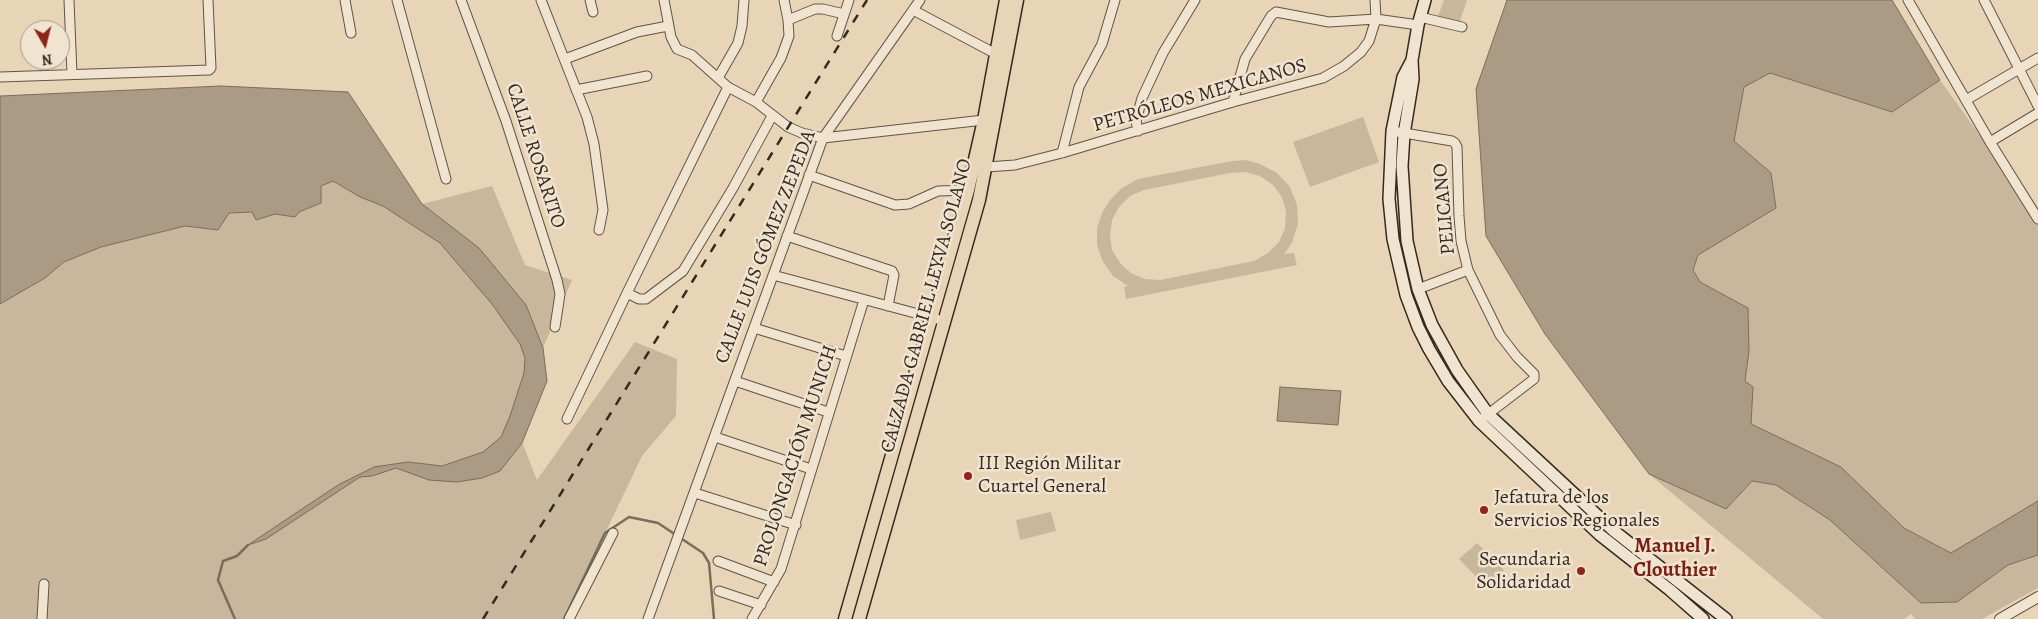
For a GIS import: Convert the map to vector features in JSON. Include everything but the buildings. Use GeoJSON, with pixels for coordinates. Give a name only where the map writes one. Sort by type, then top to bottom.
{"type":"FeatureCollection","features":[{"type":"Feature","properties":{"kind":"main road","name":"CALZADA GABRIEL LEYVA SOLANO"},"geometry":{"type":"LineString","coordinates":[[859,619],[868,564],[930,317],[968,190],[984,120],[1006,0]]}},
{"type":"Feature","properties":{"kind":"main road","name":"CALZADA GABRIEL LEYVA SOLANO"},"geometry":{"type":"LineString","coordinates":[[845,619],[868,564],[945,321],[979,200],[1017,0]]}},
{"type":"Feature","properties":{"kind":"main road"},"geometry":{"type":"LineString","coordinates":[[1425,0],[1412,60],[1413,79],[1404,134],[1402,166],[1405,224],[1418,289],[1432,325],[1484,417],[1608,526],[1726,619]]}},
{"type":"Feature","properties":{"kind":"main road"},"geometry":{"type":"LineString","coordinates":[[1412,60],[1402,77],[1392,131],[1390,209],[1393,239],[1406,295],[1418,327],[1439,365],[1484,417],[1600,535],[1703,619]]}},
{"type":"Feature","properties":{"kind":"main road"},"geometry":{"type":"LineString","coordinates":[[1648,573],[1657,564]]}},
{"type":"Feature","properties":{"kind":"street"},"geometry":{"type":"LineString","coordinates":[[69,0],[72,74]]}},
{"type":"Feature","properties":{"kind":"street"},"geometry":{"type":"LineString","coordinates":[[0,77],[209,70],[211,68],[208,0]]}},
{"type":"Feature","properties":{"kind":"street"},"geometry":{"type":"LineString","coordinates":[[345,0],[351,33]]}},
{"type":"Feature","properties":{"kind":"street"},"geometry":{"type":"LineString","coordinates":[[397,0],[446,179]]}},
{"type":"Feature","properties":{"kind":"street","name":"CALLE ROSARITO"},"geometry":{"type":"LineString","coordinates":[[461,0],[506,121],[557,280],[560,294],[555,327]]}},
{"type":"Feature","properties":{"kind":"street"},"geometry":{"type":"LineString","coordinates":[[541,0],[587,117],[594,144],[603,210],[599,230]]}},
{"type":"Feature","properties":{"kind":"street"},"geometry":{"type":"LineString","coordinates":[[590,0],[593,12]]}},
{"type":"Feature","properties":{"kind":"street"},"geometry":{"type":"LineString","coordinates":[[664,0],[668,26],[677,49],[692,55],[728,87],[756,102],[788,127],[802,133],[822,138],[984,120]]}},
{"type":"Feature","properties":{"kind":"street"},"geometry":{"type":"LineString","coordinates":[[718,78],[734,54],[738,43],[742,26],[744,0]]}},
{"type":"Feature","properties":{"kind":"street"},"geometry":{"type":"LineString","coordinates":[[756,102],[781,58],[789,36],[784,0]]}},
{"type":"Feature","properties":{"kind":"street"},"geometry":{"type":"LineString","coordinates":[[837,36],[848,0]]}},
{"type":"Feature","properties":{"kind":"street","name":"CALLE LUIS GÓMEZ ZEPEDA"},"geometry":{"type":"LineString","coordinates":[[648,619],[822,138],[920,0]]}},
{"type":"Feature","properties":{"kind":"street"},"geometry":{"type":"LineString","coordinates":[[1062,153],[1077,93],[1102,44],[1114,0]]}},
{"type":"Feature","properties":{"kind":"street","name":"PETRÓLEOS MEXICANOS"},"geometry":{"type":"LineString","coordinates":[[986,167],[1014,165],[1062,153],[1233,102],[1323,78],[1344,66],[1361,52],[1369,41],[1376,19],[1375,0]]}},
{"type":"Feature","properties":{"kind":"street"},"geometry":{"type":"LineString","coordinates":[[1908,0],[1990,142],[2035,208],[2038,219]]}},
{"type":"Feature","properties":{"kind":"street"},"geometry":{"type":"LineString","coordinates":[[1984,0],[2038,106]]}},
{"type":"Feature","properties":{"kind":"street"},"geometry":{"type":"LineString","coordinates":[[1138,131],[1136,121],[1142,98],[1163,53],[1191,1]]}},
{"type":"Feature","properties":{"kind":"street"},"geometry":{"type":"LineString","coordinates":[[788,20],[816,4],[823,9],[844,14]]}},
{"type":"Feature","properties":{"kind":"street"},"geometry":{"type":"LineString","coordinates":[[912,10],[996,54]]}},
{"type":"Feature","properties":{"kind":"street"},"geometry":{"type":"LineString","coordinates":[[1233,102],[1245,59],[1273,14],[1281,12],[1316,21],[1329,22],[1376,19],[1419,21],[1462,27]]}},
{"type":"Feature","properties":{"kind":"street"},"geometry":{"type":"LineString","coordinates":[[565,60],[637,32],[668,26]]}},
{"type":"Feature","properties":{"kind":"street"},"geometry":{"type":"LineString","coordinates":[[1966,100],[2038,58]]}},
{"type":"Feature","properties":{"kind":"street"},"geometry":{"type":"LineString","coordinates":[[576,90],[647,76]]}},
{"type":"Feature","properties":{"kind":"street"},"geometry":{"type":"LineString","coordinates":[[568,419],[627,293],[728,87]]}},
{"type":"Feature","properties":{"kind":"street"},"geometry":{"type":"LineString","coordinates":[[1990,142],[2038,112]]}},
{"type":"Feature","properties":{"kind":"street"},"geometry":{"type":"LineString","coordinates":[[627,293],[639,299],[646,299],[658,288],[677,276],[686,266],[733,188],[772,116]]}},
{"type":"Feature","properties":{"kind":"street","name":"PELICANO"},"geometry":{"type":"LineString","coordinates":[[1392,131],[1452,141],[1457,147],[1459,216],[1468,270],[1500,335],[1535,376],[1534,379],[1484,417]]}},
{"type":"Feature","properties":{"kind":"street"},"geometry":{"type":"LineString","coordinates":[[809,175],[895,205],[908,204],[938,191],[968,190]]}},
{"type":"Feature","properties":{"kind":"street"},"geometry":{"type":"LineString","coordinates":[[787,236],[892,271],[894,275],[888,306]]}},
{"type":"Feature","properties":{"kind":"street"},"geometry":{"type":"LineString","coordinates":[[1418,289],[1468,270]]}},
{"type":"Feature","properties":{"kind":"street"},"geometry":{"type":"LineString","coordinates":[[773,275],[945,321]]}},
{"type":"Feature","properties":{"kind":"street","name":"PROLONGACIÓN MUNICH"},"geometry":{"type":"LineString","coordinates":[[752,619],[781,569],[864,300]]}},
{"type":"Feature","properties":{"kind":"street"},"geometry":{"type":"LineString","coordinates":[[754,328],[846,356]]}},
{"type":"Feature","properties":{"kind":"street"},"geometry":{"type":"LineString","coordinates":[[735,381],[828,412]]}},
{"type":"Feature","properties":{"kind":"street"},"geometry":{"type":"LineString","coordinates":[[715,437],[811,469]]}},
{"type":"Feature","properties":{"kind":"street"},"geometry":{"type":"LineString","coordinates":[[694,493],[796,525]]}},
{"type":"Feature","properties":{"kind":"street"},"geometry":{"type":"LineString","coordinates":[[569,619],[613,533]]}},
{"type":"Feature","properties":{"kind":"street"},"geometry":{"type":"LineString","coordinates":[[718,561],[774,582]]}},
{"type":"Feature","properties":{"kind":"street"},"geometry":{"type":"LineString","coordinates":[[42,619],[44,584]]}},
{"type":"Feature","properties":{"kind":"street"},"geometry":{"type":"LineString","coordinates":[[719,591],[761,605]]}},
{"type":"Feature","properties":{"kind":"street"},"geometry":{"type":"LineString","coordinates":[[2000,619],[2038,597]]}},
{"type":"Feature","properties":{"kind":"shaded area"},"geometry":{"type":"Polygon","coordinates":[[[1444,0],[1467,0],[1459,24],[1438,16],[1444,0]]]}},
{"type":"Feature","properties":{"kind":"shaded area"},"geometry":{"type":"Polygon","coordinates":[[[1507,0],[1892,0],[1940,80],[1892,112],[1770,73],[1744,87],[1734,141],[1771,173],[1776,208],[1698,255],[1693,270],[1700,282],[1748,308],[1749,351],[1745,381],[1753,387],[1751,424],[1841,467],[1904,528],[1951,553],[2038,501],[2038,555],[2008,565],[1957,602],[1921,603],[1830,520],[1776,485],[1752,481],[1726,509],[1649,474],[1545,334],[1486,236],[1476,89],[1507,0]]]}},
{"type":"Feature","properties":{"kind":"shaded area"},"geometry":{"type":"Polygon","coordinates":[[[1770,73],[1892,112],[1940,80],[2038,216],[2038,501],[1952,553],[1904,528],[1841,467],[1750,424],[1753,387],[1745,381],[1749,351],[1748,308],[1700,282],[1693,270],[1698,255],[1776,208],[1771,173],[1734,141],[1744,87],[1770,73]]]}},
{"type":"Feature","properties":{"kind":"shaded area"},"geometry":{"type":"Polygon","coordinates":[[[221,86],[348,92],[422,204],[479,248],[526,305],[543,348],[547,381],[522,443],[500,471],[482,478],[457,482],[429,480],[396,468],[372,476],[360,477],[266,539],[248,545],[338,485],[374,467],[408,462],[442,466],[483,452],[501,437],[524,373],[525,358],[520,344],[492,304],[440,243],[383,206],[360,197],[333,181],[321,186],[321,203],[299,212],[295,217],[275,214],[256,220],[252,212],[229,213],[218,230],[185,226],[101,247],[64,262],[45,278],[0,304],[0,96],[221,86]]]}},
{"type":"Feature","properties":{"kind":"shaded area"},"geometry":{"type":"Polygon","coordinates":[[[1363,117],[1379,162],[1310,187],[1293,142],[1363,117]]]}},
{"type":"Feature","properties":{"kind":"shaded area"},"geometry":{"type":"Polygon","coordinates":[[[1246,160],[1260,164],[1277,173],[1290,187],[1297,205],[1298,224],[1292,243],[1284,254],[1294,253],[1297,265],[1126,299],[1124,287],[1128,286],[1113,276],[1103,262],[1097,245],[1097,228],[1102,213],[1110,200],[1122,188],[1138,179],[1246,160]],[[1245,172],[1230,173],[1144,190],[1130,196],[1119,207],[1112,220],[1110,235],[1112,250],[1120,263],[1131,273],[1145,279],[1160,280],[1254,261],[1268,253],[1279,242],[1285,228],[1286,212],[1282,197],[1273,185],[1260,176],[1245,172]]]}},
{"type":"Feature","properties":{"kind":"shaded area"},"geometry":{"type":"Polygon","coordinates":[[[332,181],[360,197],[422,204],[492,186],[525,265],[572,280],[543,348],[547,381],[522,442],[537,480],[635,342],[677,359],[676,416],[642,456],[564,619],[0,619],[0,304],[45,278],[64,262],[101,247],[185,226],[218,230],[229,213],[253,212],[256,220],[275,214],[295,217],[299,212],[321,203],[321,186],[332,181]]]}},
{"type":"Feature","properties":{"kind":"shaded area"},"geometry":{"type":"Polygon","coordinates":[[[1280,387],[1341,391],[1338,425],[1277,421],[1280,387]]]}},
{"type":"Feature","properties":{"kind":"shaded area"},"geometry":{"type":"Polygon","coordinates":[[[1649,474],[1726,509],[1752,481],[1776,485],[1830,520],[1921,603],[1957,602],[2008,565],[2038,555],[2038,588],[1982,619],[1915,619],[1911,614],[1904,619],[1823,619],[1649,474]]]}},
{"type":"Feature","properties":{"kind":"shaded area"},"geometry":{"type":"Polygon","coordinates":[[[1051,512],[1056,531],[1020,540],[1016,520],[1051,512]]]}},
{"type":"Feature","properties":{"kind":"shaded area"},"geometry":{"type":"Polygon","coordinates":[[[1477,543],[1504,570],[1486,587],[1459,559],[1477,543]]]}},
{"type":"Feature","properties":{"kind":"waterway"},"geometry":{"type":"LineString","coordinates":[[564,619],[605,533],[629,517],[658,523],[703,553],[709,563],[714,619]]}},
{"type":"Feature","properties":{"kind":"waterway"},"geometry":{"type":"LineString","coordinates":[[235,619],[218,580],[223,561],[237,556],[248,545]]}},
{"type":"Feature","properties":{"kind":"railway"},"geometry":{"type":"LineString","coordinates":[[483,619],[867,0]]}},
{"type":"Feature","properties":{"kind":"place","name":"III Región Militar Cuartel General"},"geometry":{"type":"Point","coordinates":[968,476]}},
{"type":"Feature","properties":{"kind":"place","name":"Jefatura de los Servicios Regionales"},"geometry":{"type":"Point","coordinates":[1484,510]}},
{"type":"Feature","properties":{"kind":"place","name":"Secundaria Solidaridad"},"geometry":{"type":"Point","coordinates":[1581,571]}},
{"type":"Feature","properties":{"kind":"district","name":"Manuel J. Clouthier"},"geometry":{"type":"Point","coordinates":[1675,559]}}]}
